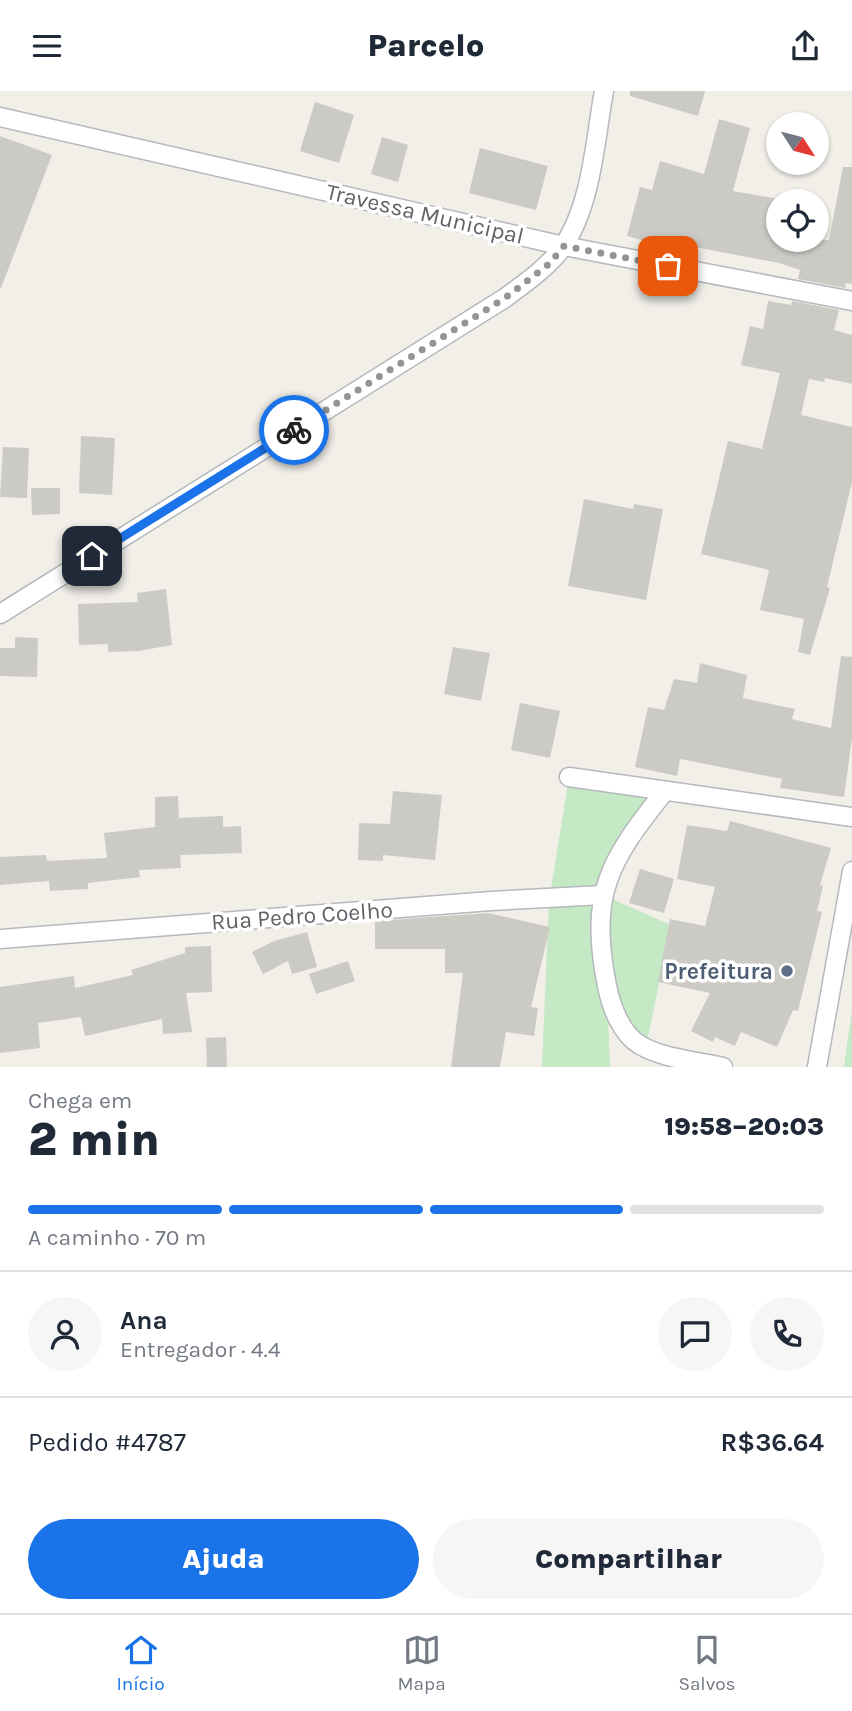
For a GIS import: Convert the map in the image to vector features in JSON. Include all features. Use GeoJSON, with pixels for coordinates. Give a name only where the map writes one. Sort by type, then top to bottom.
{"type":"FeatureCollection","features":[{"type":"Feature","properties":{"kind":"street"},"geometry":{"type":"LineString","coordinates":[[0,614],[505,298],[549,264],[564,246],[581,205],[604,91]]}},
{"type":"Feature","properties":{"kind":"street","name":"Travessa Municipal"},"geometry":{"type":"LineString","coordinates":[[0,117],[564,246],[852,301]]}},
{"type":"Feature","properties":{"kind":"street"},"geometry":{"type":"LineString","coordinates":[[569,777],[852,817]]}},
{"type":"Feature","properties":{"kind":"street"},"geometry":{"type":"LineString","coordinates":[[665,791],[629,836],[612,868],[603,895],[598,928],[602,959],[616,1015],[639,1045],[723,1067]]}},
{"type":"Feature","properties":{"kind":"street"},"geometry":{"type":"LineString","coordinates":[[817,1067],[852,871]]}},
{"type":"Feature","properties":{"kind":"street","name":"Rua Pedro Coelho"},"geometry":{"type":"LineString","coordinates":[[0,939],[491,901],[603,895]]}},
{"type":"Feature","properties":{"kind":"green space"},"geometry":{"type":"Polygon","coordinates":[[[569,777],[665,791],[603,895],[671,925],[646,1047],[616,1015],[604,911],[610,1067],[542,1067],[549,901],[569,777]]]}},
{"type":"Feature","properties":{"kind":"green space"},"geometry":{"type":"Polygon","coordinates":[[[852,1010],[852,1067],[844,1067],[852,1010]]]}},
{"type":"Feature","properties":{"kind":"building"},"geometry":{"type":"Polygon","coordinates":[[[630,91],[705,91],[698,116],[630,96],[630,91]]]}},
{"type":"Feature","properties":{"kind":"building"},"geometry":{"type":"Polygon","coordinates":[[[315,102],[354,115],[339,163],[300,151],[315,102]]]}},
{"type":"Feature","properties":{"kind":"building"},"geometry":{"type":"Polygon","coordinates":[[[719,119],[750,128],[733,191],[766,197],[766,252],[829,252],[843,167],[852,167],[852,284],[846,283],[845,288],[798,279],[800,270],[779,263],[684,245],[683,248],[657,244],[627,236],[640,187],[652,190],[660,161],[704,174],[719,119]]]}},
{"type":"Feature","properties":{"kind":"building"},"geometry":{"type":"Polygon","coordinates":[[[0,136],[52,155],[1,288],[0,288],[0,136]]]}},
{"type":"Feature","properties":{"kind":"building"},"geometry":{"type":"Polygon","coordinates":[[[382,137],[408,145],[398,182],[371,174],[382,137]]]}},
{"type":"Feature","properties":{"kind":"building"},"geometry":{"type":"Polygon","coordinates":[[[480,148],[548,166],[536,210],[469,193],[480,148]]]}},
{"type":"Feature","properties":{"kind":"building"},"geometry":{"type":"Polygon","coordinates":[[[768,301],[791,305],[792,301],[839,310],[834,330],[852,335],[852,384],[825,378],[824,382],[809,379],[801,415],[852,427],[852,482],[827,587],[830,588],[810,655],[798,652],[804,619],[760,610],[769,570],[701,554],[728,441],[762,449],[780,373],[741,365],[750,326],[763,329],[768,301]]]}},
{"type":"Feature","properties":{"kind":"building"},"geometry":{"type":"Polygon","coordinates":[[[81,436],[115,438],[112,495],[79,493],[81,436]]]}},
{"type":"Feature","properties":{"kind":"building"},"geometry":{"type":"Polygon","coordinates":[[[3,447],[29,448],[27,498],[0,497],[3,447]]]}},
{"type":"Feature","properties":{"kind":"building"},"geometry":{"type":"Polygon","coordinates":[[[31,488],[60,488],[60,514],[32,515],[31,488]]]}},
{"type":"Feature","properties":{"kind":"building"},"geometry":{"type":"Polygon","coordinates":[[[584,499],[633,509],[634,504],[663,509],[646,600],[568,586],[584,499]]]}},
{"type":"Feature","properties":{"kind":"building"},"geometry":{"type":"Polygon","coordinates":[[[166,589],[172,645],[139,651],[108,652],[108,644],[79,645],[78,604],[138,602],[137,593],[166,589]]]}},
{"type":"Feature","properties":{"kind":"building"},"geometry":{"type":"Polygon","coordinates":[[[15,637],[38,638],[37,677],[0,676],[0,648],[15,648],[15,637]]]}},
{"type":"Feature","properties":{"kind":"building"},"geometry":{"type":"Polygon","coordinates":[[[453,647],[490,653],[481,701],[444,694],[453,647]]]}},
{"type":"Feature","properties":{"kind":"building"},"geometry":{"type":"Polygon","coordinates":[[[841,656],[852,657],[852,738],[844,797],[780,788],[782,779],[680,759],[677,776],[635,767],[648,707],[664,710],[674,679],[697,683],[700,663],[747,675],[743,698],[795,709],[792,719],[831,728],[841,656]]]}},
{"type":"Feature","properties":{"kind":"building"},"geometry":{"type":"Polygon","coordinates":[[[520,703],[560,711],[550,758],[511,750],[520,703]]]}},
{"type":"Feature","properties":{"kind":"building"},"geometry":{"type":"Polygon","coordinates":[[[393,791],[442,795],[435,860],[383,855],[383,861],[358,860],[359,823],[390,824],[393,791]]]}},
{"type":"Feature","properties":{"kind":"building"},"geometry":{"type":"Polygon","coordinates":[[[178,796],[179,818],[223,816],[223,827],[241,826],[242,853],[180,855],[181,868],[139,870],[140,877],[88,883],[88,889],[50,891],[49,881],[0,885],[0,857],[46,855],[47,861],[107,858],[104,833],[155,827],[155,797],[178,796]]]}},
{"type":"Feature","properties":{"kind":"building"},"geometry":{"type":"Polygon","coordinates":[[[730,821],[831,848],[820,885],[823,886],[817,911],[822,912],[798,1011],[793,1010],[777,1047],[741,1032],[735,1046],[715,1037],[713,1042],[691,1031],[710,993],[658,982],[670,919],[705,926],[715,887],[677,879],[687,825],[727,831],[730,821]]]}},
{"type":"Feature","properties":{"kind":"building"},"geometry":{"type":"Polygon","coordinates":[[[640,869],[674,879],[664,913],[629,903],[640,869]]]}},
{"type":"Feature","properties":{"kind":"building"},"geometry":{"type":"Polygon","coordinates":[[[488,913],[550,927],[531,1007],[538,1008],[534,1036],[506,1032],[500,1067],[451,1067],[463,973],[445,973],[445,949],[375,949],[375,921],[488,913]]]}},
{"type":"Feature","properties":{"kind":"building"},"geometry":{"type":"Polygon","coordinates":[[[307,932],[317,967],[292,974],[288,961],[263,974],[252,952],[274,941],[307,932]]]}},
{"type":"Feature","properties":{"kind":"building"},"geometry":{"type":"Polygon","coordinates":[[[211,946],[212,992],[186,993],[192,1032],[163,1034],[162,1019],[85,1036],[81,1017],[38,1023],[40,1048],[0,1053],[0,987],[74,976],[75,988],[133,975],[131,970],[185,953],[185,947],[211,946]]]}},
{"type":"Feature","properties":{"kind":"building"},"geometry":{"type":"Polygon","coordinates":[[[348,961],[355,981],[316,994],[309,974],[348,961]]]}},
{"type":"Feature","properties":{"kind":"building"},"geometry":{"type":"Polygon","coordinates":[[[226,1037],[227,1067],[207,1067],[206,1038],[226,1037]]]}},
{"type":"Feature","properties":{"kind":"way so far"},"geometry":{"type":"LineString","coordinates":[[294,430],[505,298],[549,264],[564,246],[668,266]]}},
{"type":"Feature","properties":{"kind":"place","name":"Prefeitura"},"geometry":{"type":"Point","coordinates":[787,971]}},
{"type":"Feature","properties":{"kind":"route"},"geometry":{"type":"LineString","coordinates":[[92,556],[294,430]]}}]}
